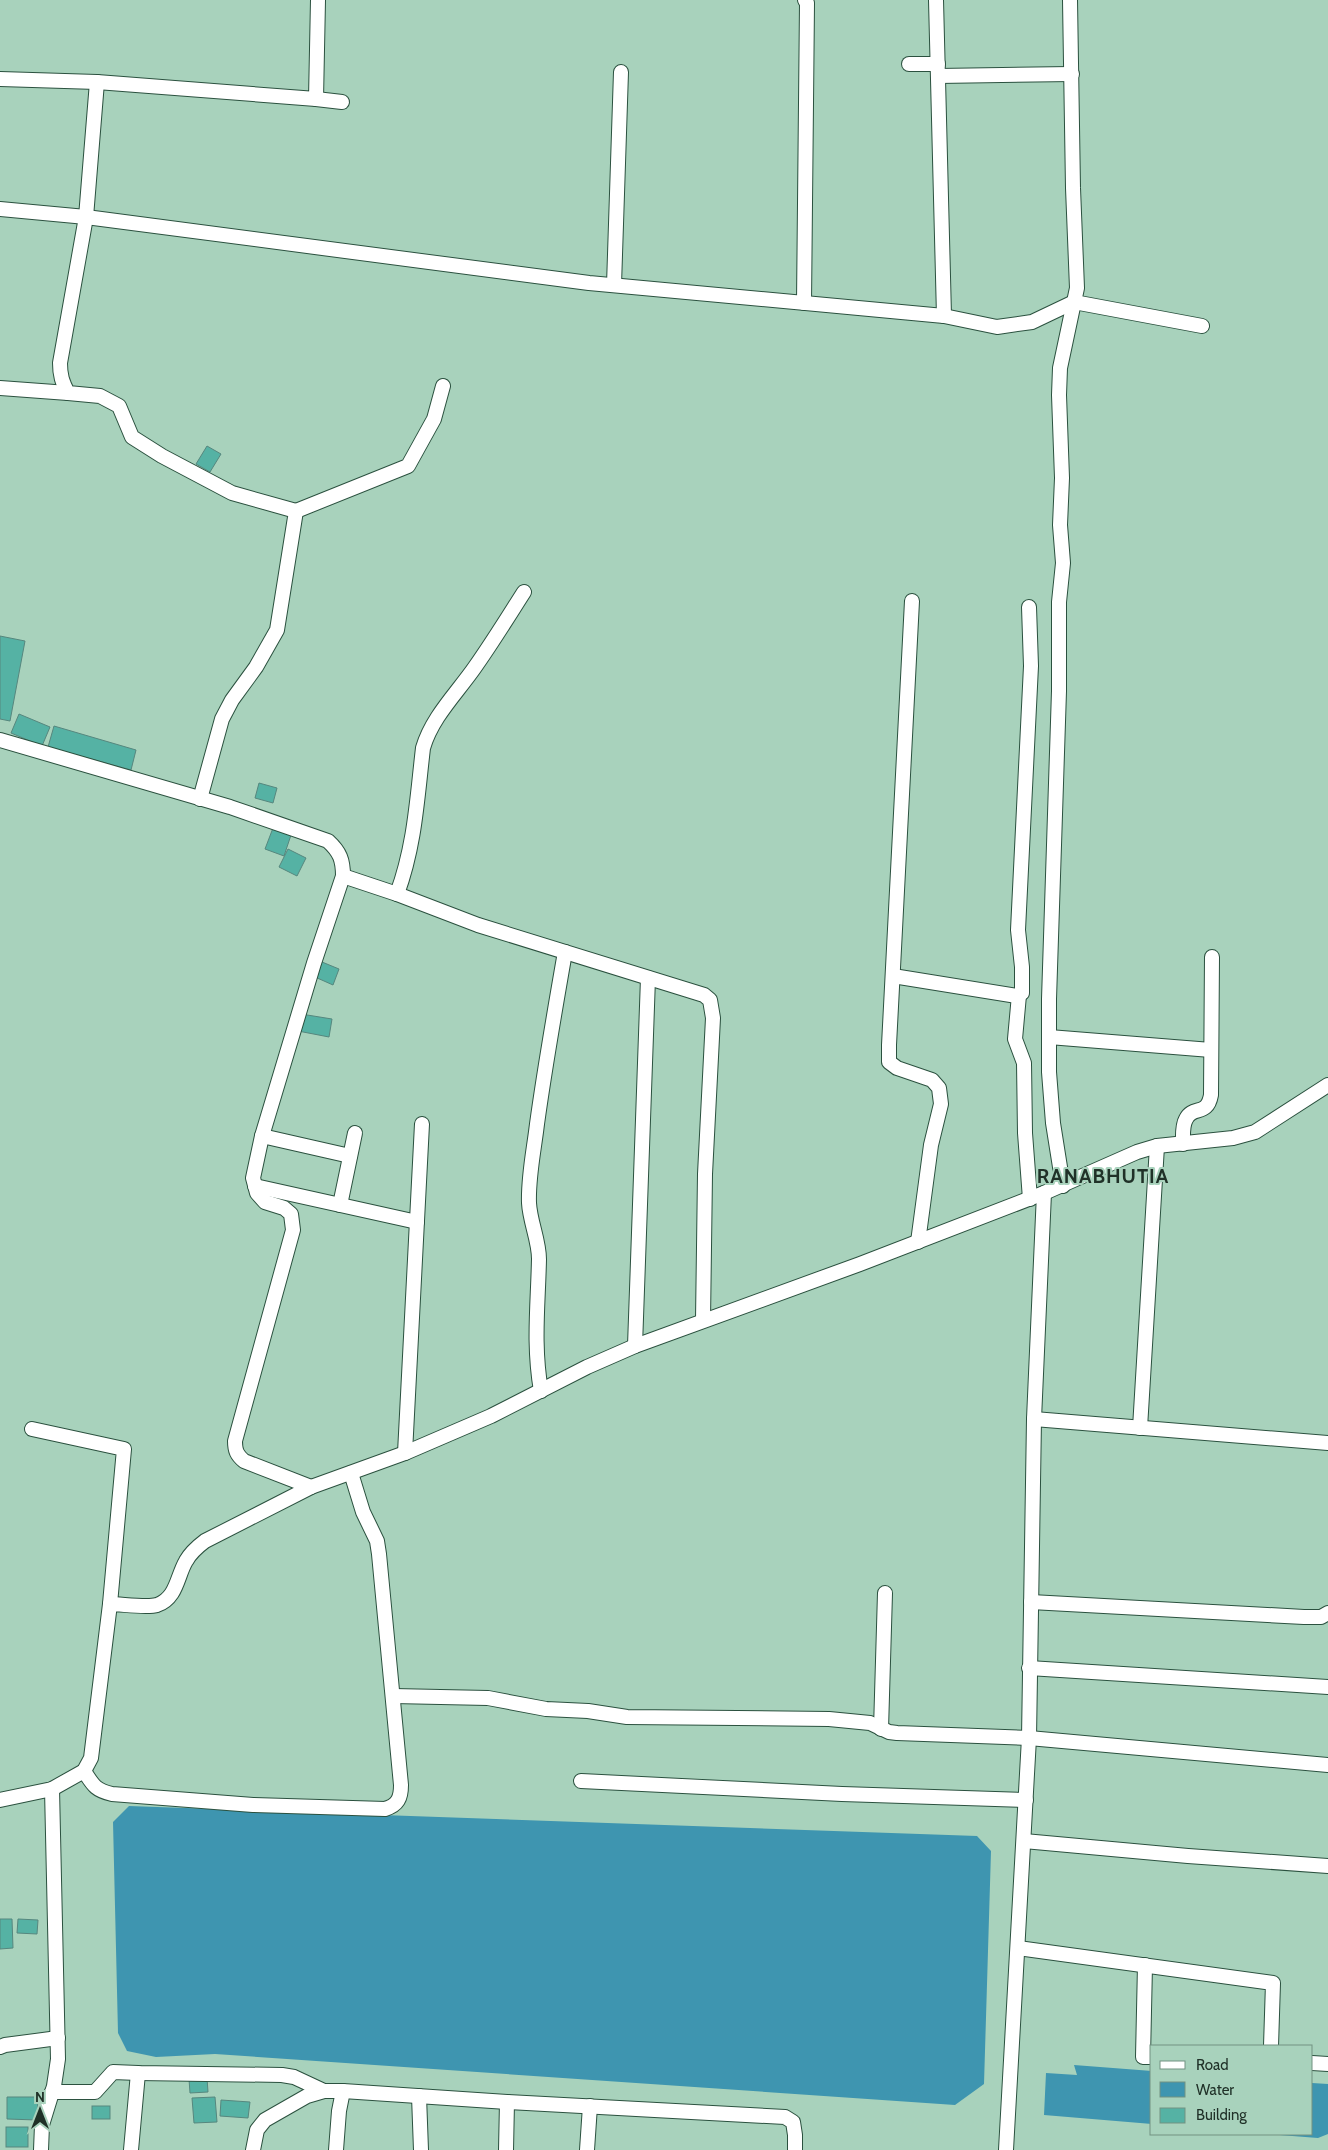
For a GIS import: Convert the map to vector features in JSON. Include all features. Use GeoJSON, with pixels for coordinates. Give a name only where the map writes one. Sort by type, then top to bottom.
{"type":"FeatureCollection","features":[{"type":"Feature","properties":{"kind":"street"},"geometry":{"type":"LineString","coordinates":[[316,99],[318,0]]}},
{"type":"Feature","properties":{"kind":"street"},"geometry":{"type":"LineString","coordinates":[[804,303],[807,2],[805,0]]}},
{"type":"Feature","properties":{"kind":"street"},"geometry":{"type":"LineString","coordinates":[[936,0],[944,316]]}},
{"type":"Feature","properties":{"kind":"street"},"geometry":{"type":"LineString","coordinates":[[1063,1186],[1053,1123],[1049,1072],[1049,1037],[1054,785],[1059,691],[1059,602],[1063,563],[1060,525],[1062,478],[1060,368],[1077,288],[1073,188],[1070,0]]}},
{"type":"Feature","properties":{"kind":"street"},"geometry":{"type":"LineString","coordinates":[[909,64],[938,70],[1072,74]]}},
{"type":"Feature","properties":{"kind":"street"},"geometry":{"type":"LineString","coordinates":[[614,285],[621,72]]}},
{"type":"Feature","properties":{"kind":"street"},"geometry":{"type":"LineString","coordinates":[[0,79],[97,82],[342,102]]}},
{"type":"Feature","properties":{"kind":"street"},"geometry":{"type":"LineString","coordinates":[[68,393],[60,376],[60,363],[86,217],[97,82]]}},
{"type":"Feature","properties":{"kind":"street"},"geometry":{"type":"LineString","coordinates":[[0,209],[86,217],[614,285],[944,316],[997,327],[1032,322],[1074,302],[1202,326]]}},
{"type":"Feature","properties":{"kind":"street"},"geometry":{"type":"LineString","coordinates":[[0,388],[100,396],[119,406],[132,437],[162,456],[232,493],[296,511],[408,466],[434,419],[443,386]]}},
{"type":"Feature","properties":{"kind":"street"},"geometry":{"type":"LineString","coordinates":[[200,799],[222,719],[232,700],[256,667],[277,630],[296,511]]}},
{"type":"Feature","properties":{"kind":"street"},"geometry":{"type":"LineString","coordinates":[[397,894],[407,869],[414,834],[423,748],[426,736],[475,667],[524,592]]}},
{"type":"Feature","properties":{"kind":"street"},"geometry":{"type":"LineString","coordinates":[[912,601],[889,1062],[897,1068],[932,1080],[939,1088],[941,1104],[930,1145],[918,1242]]}},
{"type":"Feature","properties":{"kind":"street"},"geometry":{"type":"LineString","coordinates":[[1030,607],[1031,666],[1018,917],[1023,990],[1020,995],[1015,1039],[1017,1048],[1021,1051],[1024,1064],[1025,1132],[1030,1199]]}},
{"type":"Feature","properties":{"kind":"street"},"geometry":{"type":"LineString","coordinates":[[0,740],[200,799],[328,841],[338,851],[343,862],[343,876],[311,972],[262,1136],[253,1178],[254,1186],[265,1202],[284,1208],[291,1214],[292,1230],[238,1428],[235,1450],[244,1460],[311,1487]]}},
{"type":"Feature","properties":{"kind":"street"},"geometry":{"type":"LineString","coordinates":[[343,876],[397,894],[478,925],[704,995],[710,1000],[712,1007],[705,1174],[703,1320]]}},
{"type":"Feature","properties":{"kind":"street"},"geometry":{"type":"LineString","coordinates":[[541,1391],[535,1331],[539,1257],[529,1202],[532,1161],[548,1049],[565,952]]}},
{"type":"Feature","properties":{"kind":"street"},"geometry":{"type":"LineString","coordinates":[[1183,1144],[1185,1120],[1189,1114],[1206,1108],[1209,1104],[1212,957]]}},
{"type":"Feature","properties":{"kind":"street"},"geometry":{"type":"LineString","coordinates":[[893,976],[1020,995]]}},
{"type":"Feature","properties":{"kind":"street"},"geometry":{"type":"LineString","coordinates":[[635,1346],[648,978]]}},
{"type":"Feature","properties":{"kind":"street"},"geometry":{"type":"LineString","coordinates":[[1049,1037],[1211,1050]]}},
{"type":"Feature","properties":{"kind":"street"},"geometry":{"type":"LineString","coordinates":[[110,1604],[156,1606],[170,1597],[185,1562],[192,1551],[205,1542],[311,1487],[405,1453],[492,1416],[587,1367],[635,1346],[1030,1199],[1137,1152],[1157,1146],[1233,1138],[1254,1132],[1328,1085]]}},
{"type":"Feature","properties":{"kind":"street"},"geometry":{"type":"LineString","coordinates":[[405,1453],[422,1124]]}},
{"type":"Feature","properties":{"kind":"street"},"geometry":{"type":"LineString","coordinates":[[340,1205],[354,1132]]}},
{"type":"Feature","properties":{"kind":"street"},"geometry":{"type":"LineString","coordinates":[[262,1136],[350,1156]]}},
{"type":"Feature","properties":{"kind":"street"},"geometry":{"type":"LineString","coordinates":[[1140,1428],[1157,1146]]}},
{"type":"Feature","properties":{"kind":"street"},"geometry":{"type":"LineString","coordinates":[[254,1186],[417,1222]]}},
{"type":"Feature","properties":{"kind":"street"},"geometry":{"type":"LineString","coordinates":[[1006,2150],[1029,1738],[1034,1419],[1044,1193]]}},
{"type":"Feature","properties":{"kind":"street"},"geometry":{"type":"LineString","coordinates":[[1034,1419],[1328,1443]]}},
{"type":"Feature","properties":{"kind":"street"},"geometry":{"type":"LineString","coordinates":[[0,1800],[52,1789],[84,1771],[91,1758],[110,1604],[124,1449],[32,1429]]}},
{"type":"Feature","properties":{"kind":"street"},"geometry":{"type":"LineString","coordinates":[[84,1771],[100,1792],[112,1794],[253,1805],[385,1809],[393,1807],[401,1795],[377,1541],[363,1512],[351,1473]]}},
{"type":"Feature","properties":{"kind":"street"},"geometry":{"type":"LineString","coordinates":[[881,1729],[885,1593]]}},
{"type":"Feature","properties":{"kind":"street"},"geometry":{"type":"LineString","coordinates":[[1030,1602],[1304,1617],[1321,1617],[1328,1613]]}},
{"type":"Feature","properties":{"kind":"street"},"geometry":{"type":"LineString","coordinates":[[1030,1668],[1328,1687]]}},
{"type":"Feature","properties":{"kind":"street"},"geometry":{"type":"LineString","coordinates":[[393,1696],[488,1698],[546,1709],[588,1711],[627,1717],[830,1719],[870,1723],[881,1729],[897,1733],[1029,1738],[1328,1765]]}},
{"type":"Feature","properties":{"kind":"street"},"geometry":{"type":"LineString","coordinates":[[582,1781],[1026,1800]]}},
{"type":"Feature","properties":{"kind":"street"},"geometry":{"type":"LineString","coordinates":[[41,2150],[42,2125],[52,2092],[58,2060],[52,1789]]}},
{"type":"Feature","properties":{"kind":"street"},"geometry":{"type":"LineString","coordinates":[[1024,1841],[1188,1856],[1328,1866]]}},
{"type":"Feature","properties":{"kind":"street"},"geometry":{"type":"LineString","coordinates":[[1018,1948],[1273,1983],[1271,2045]]}},
{"type":"Feature","properties":{"kind":"street"},"geometry":{"type":"LineString","coordinates":[[1145,1965],[1143,2057],[1150,2057]]}},
{"type":"Feature","properties":{"kind":"street"},"geometry":{"type":"LineString","coordinates":[[0,2047],[58,2038]]}},
{"type":"Feature","properties":{"kind":"street"},"geometry":{"type":"LineString","coordinates":[[1313,2063],[1328,2064]]}},
{"type":"Feature","properties":{"kind":"street"},"geometry":{"type":"LineString","coordinates":[[52,2092],[95,2092],[113,2072],[282,2075],[324,2091]]}},
{"type":"Feature","properties":{"kind":"street"},"geometry":{"type":"LineString","coordinates":[[131,2150],[138,2073]]}},
{"type":"Feature","properties":{"kind":"street"},"geometry":{"type":"LineString","coordinates":[[336,2150],[339,2110],[344,2090]]}},
{"type":"Feature","properties":{"kind":"street"},"geometry":{"type":"LineString","coordinates":[[253,2150],[257,2130],[265,2120],[307,2096],[324,2091],[344,2090],[507,2102],[785,2117],[793,2122],[795,2150]]}},
{"type":"Feature","properties":{"kind":"street"},"geometry":{"type":"LineString","coordinates":[[420,2096],[421,2150]]}},
{"type":"Feature","properties":{"kind":"street"},"geometry":{"type":"LineString","coordinates":[[506,2150],[507,2102]]}},
{"type":"Feature","properties":{"kind":"street"},"geometry":{"type":"LineString","coordinates":[[587,2150],[590,2106]]}},
{"type":"Feature","properties":{"kind":"water"},"geometry":{"type":"Polygon","coordinates":[[[129,1806],[977,1836],[991,1851],[984,2084],[955,2105],[215,2054],[156,2057],[127,2051],[118,2033],[113,1822],[129,1806]]]}},
{"type":"Feature","properties":{"kind":"water"},"geometry":{"type":"Polygon","coordinates":[[[1074,2065],[1150,2071],[1150,2124],[1044,2115],[1046,2073],[1077,2075],[1074,2065]]]}},
{"type":"Feature","properties":{"kind":"water"},"geometry":{"type":"Polygon","coordinates":[[[1313,2083],[1328,2084],[1328,2134],[1318,2138],[1280,2135],[1313,2135],[1313,2083]]]}},
{"type":"Feature","properties":{"kind":"building"},"geometry":{"type":"Polygon","coordinates":[[[207,446],[221,454],[210,472],[196,464],[207,446]]]}},
{"type":"Feature","properties":{"kind":"building"},"geometry":{"type":"Polygon","coordinates":[[[0,636],[25,641],[10,721],[0,719],[0,636]]]}},
{"type":"Feature","properties":{"kind":"building"},"geometry":{"type":"Polygon","coordinates":[[[19,714],[50,727],[42,746],[11,733],[19,714]]]}},
{"type":"Feature","properties":{"kind":"building"},"geometry":{"type":"Polygon","coordinates":[[[54,726],[136,750],[131,770],[48,747],[54,726]]]}},
{"type":"Feature","properties":{"kind":"building"},"geometry":{"type":"Polygon","coordinates":[[[259,783],[277,788],[273,803],[255,798],[259,783]]]}},
{"type":"Feature","properties":{"kind":"building"},"geometry":{"type":"Polygon","coordinates":[[[273,828],[291,835],[284,856],[265,849],[273,828]]]}},
{"type":"Feature","properties":{"kind":"building"},"geometry":{"type":"Polygon","coordinates":[[[288,849],[306,858],[297,876],[279,867],[288,849]]]}},
{"type":"Feature","properties":{"kind":"building"},"geometry":{"type":"Polygon","coordinates":[[[322,962],[339,969],[333,985],[315,977],[322,962]]]}},
{"type":"Feature","properties":{"kind":"building"},"geometry":{"type":"Polygon","coordinates":[[[301,1014],[332,1019],[329,1037],[298,1031],[301,1014]]]}},
{"type":"Feature","properties":{"kind":"building"},"geometry":{"type":"Polygon","coordinates":[[[0,1919],[12,1919],[13,1948],[0,1949],[0,1919]]]}},
{"type":"Feature","properties":{"kind":"building"},"geometry":{"type":"Polygon","coordinates":[[[18,1919],[38,1920],[37,1934],[17,1933],[18,1919]]]}},
{"type":"Feature","properties":{"kind":"building"},"geometry":{"type":"Polygon","coordinates":[[[207,2078],[208,2092],[190,2093],[189,2079],[207,2078]]]}},
{"type":"Feature","properties":{"kind":"building"},"geometry":{"type":"Polygon","coordinates":[[[7,2097],[38,2097],[37,2120],[7,2119],[7,2097]]]}},
{"type":"Feature","properties":{"kind":"building"},"geometry":{"type":"Polygon","coordinates":[[[215,2097],[217,2122],[194,2123],[192,2098],[215,2097]]]}},
{"type":"Feature","properties":{"kind":"building"},"geometry":{"type":"Polygon","coordinates":[[[221,2100],[250,2102],[248,2118],[220,2116],[221,2100]]]}},
{"type":"Feature","properties":{"kind":"building"},"geometry":{"type":"Polygon","coordinates":[[[92,2106],[110,2106],[110,2119],[92,2119],[92,2106]]]}},
{"type":"Feature","properties":{"kind":"building"},"geometry":{"type":"Polygon","coordinates":[[[6,2127],[28,2127],[28,2147],[6,2147],[6,2127]]]}},
{"type":"Feature","properties":{"kind":"district","name":"RANABHUTIA"},"geometry":{"type":"Point","coordinates":[1103,1176]}}]}
